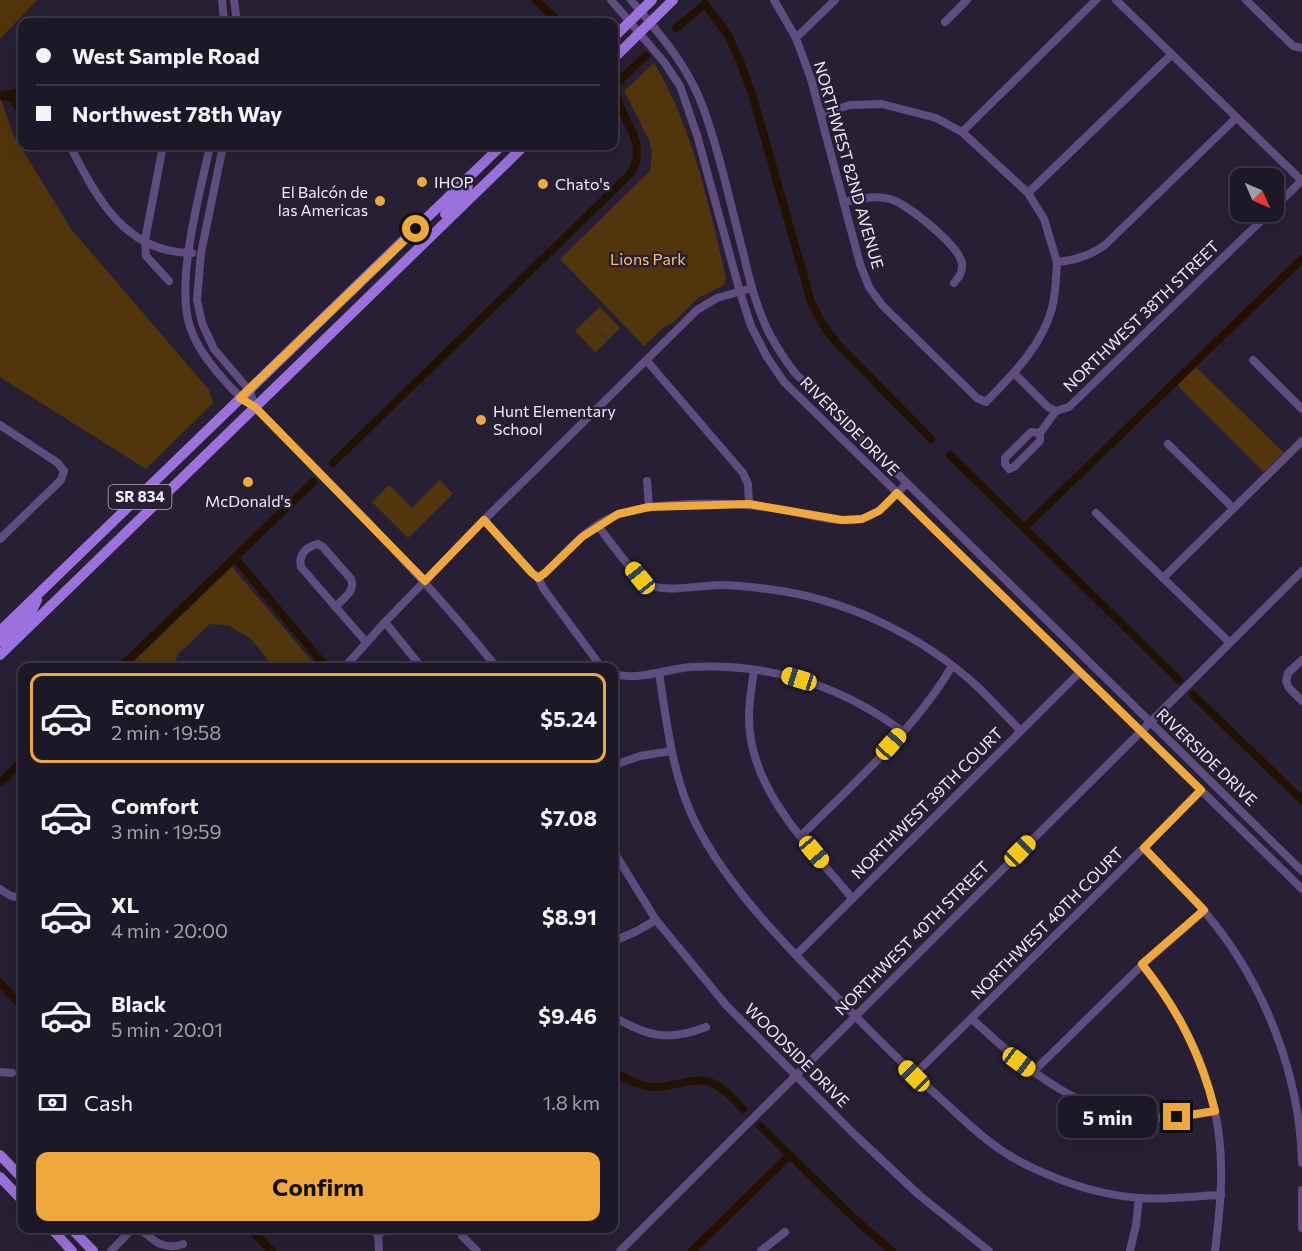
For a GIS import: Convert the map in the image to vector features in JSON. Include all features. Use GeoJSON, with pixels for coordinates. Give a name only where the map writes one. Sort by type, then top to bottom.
{"type":"FeatureCollection","features":[{"type":"Feature","properties":{"kind":"main road"},"geometry":{"type":"LineString","coordinates":[[618,33],[652,0]]}},
{"type":"Feature","properties":{"kind":"main road"},"geometry":{"type":"LineString","coordinates":[[618,54],[673,0]]}},
{"type":"Feature","properties":{"kind":"main road","name":"SR 834"},"geometry":{"type":"LineString","coordinates":[[0,631],[499,150]]}},
{"type":"Feature","properties":{"kind":"main road"},"geometry":{"type":"LineString","coordinates":[[476,192],[478,178],[502,154],[502,150]]}},
{"type":"Feature","properties":{"kind":"main road","name":"SR 834"},"geometry":{"type":"LineString","coordinates":[[0,655],[520,150]]}},
{"type":"Feature","properties":{"kind":"main road"},"geometry":{"type":"LineString","coordinates":[[426,241],[431,227],[466,191],[469,177]]}},
{"type":"Feature","properties":{"kind":"main road"},"geometry":{"type":"LineString","coordinates":[[126,532],[129,517],[150,496],[151,486]]}},
{"type":"Feature","properties":{"kind":"main road"},"geometry":{"type":"LineString","coordinates":[[0,642],[31,613],[39,594]]}},
{"type":"Feature","properties":{"kind":"main road"},"geometry":{"type":"LineString","coordinates":[[0,1155],[18,1174]]}},
{"type":"Feature","properties":{"kind":"main road"},"geometry":{"type":"LineString","coordinates":[[0,1177],[18,1196]]}},
{"type":"Feature","properties":{"kind":"main road"},"geometry":{"type":"LineString","coordinates":[[56,1233],[72,1251]]}},
{"type":"Feature","properties":{"kind":"main road"},"geometry":{"type":"LineString","coordinates":[[76,1233],[93,1251]]}},
{"type":"Feature","properties":{"kind":"street"},"geometry":{"type":"LineString","coordinates":[[222,0],[224,18]]}},
{"type":"Feature","properties":{"kind":"street"},"geometry":{"type":"LineString","coordinates":[[234,0],[236,18]]}},
{"type":"Feature","properties":{"kind":"street","name":"RIVERSIDE DRIVE"},"geometry":{"type":"LineString","coordinates":[[611,0],[640,32],[680,86],[688,106],[751,326],[766,357],[784,382],[1302,889]]}},
{"type":"Feature","properties":{"kind":"street","name":"RIVERSIDE DRIVE"},"geometry":{"type":"LineString","coordinates":[[631,0],[651,21],[676,54],[701,103],[763,321],[773,341],[795,373],[1302,871]]}},
{"type":"Feature","properties":{"kind":"street","name":"NORTHWEST 82ND AVENUE"},"geometry":{"type":"LineString","coordinates":[[774,0],[796,38],[811,79],[860,264],[869,287],[882,305],[977,398],[986,402],[1014,373]]}},
{"type":"Feature","properties":{"kind":"street"},"geometry":{"type":"LineString","coordinates":[[796,38],[835,0]]}},
{"type":"Feature","properties":{"kind":"street"},"geometry":{"type":"LineString","coordinates":[[945,22],[967,0]]}},
{"type":"Feature","properties":{"kind":"street"},"geometry":{"type":"LineString","coordinates":[[962,132],[1096,0]]}},
{"type":"Feature","properties":{"kind":"street"},"geometry":{"type":"LineString","coordinates":[[1116,0],[1302,181],[1284,198]]}},
{"type":"Feature","properties":{"kind":"street"},"geometry":{"type":"LineString","coordinates":[[1246,0],[1293,46],[1302,48]]}},
{"type":"Feature","properties":{"kind":"street"},"geometry":{"type":"LineString","coordinates":[[1028,193],[1171,55]]}},
{"type":"Feature","properties":{"kind":"street"},"geometry":{"type":"LineString","coordinates":[[821,114],[850,105],[882,104],[936,118],[962,132],[1028,193],[1044,219],[1057,262],[1052,309],[1032,351],[1014,373]]}},
{"type":"Feature","properties":{"kind":"street"},"geometry":{"type":"LineString","coordinates":[[1057,262],[1075,261],[1091,255],[1104,245],[1236,118]]}},
{"type":"Feature","properties":{"kind":"street"},"geometry":{"type":"LineString","coordinates":[[72,150],[94,192],[125,230],[161,249],[201,253]]}},
{"type":"Feature","properties":{"kind":"street"},"geometry":{"type":"LineString","coordinates":[[162,150],[145,240],[146,256],[169,281]]}},
{"type":"Feature","properties":{"kind":"street"},"geometry":{"type":"LineString","coordinates":[[209,150],[189,253],[184,300],[190,327],[203,356],[240,398],[255,407],[425,581],[493,663]]}},
{"type":"Feature","properties":{"kind":"street"},"geometry":{"type":"LineString","coordinates":[[222,150],[201,253],[197,300],[202,323],[214,349],[249,390],[255,407]]}},
{"type":"Feature","properties":{"kind":"street"},"geometry":{"type":"LineString","coordinates":[[206,164],[219,165]]}},
{"type":"Feature","properties":{"kind":"street"},"geometry":{"type":"LineString","coordinates":[[844,202],[872,197],[891,199],[921,217],[960,258],[961,275],[954,283]]}},
{"type":"Feature","properties":{"kind":"street","name":"NORTHWEST 38TH STREET"},"geometry":{"type":"LineString","coordinates":[[1014,373],[1048,407],[1056,411],[1069,408],[1260,222]]}},
{"type":"Feature","properties":{"kind":"street"},"geometry":{"type":"LineString","coordinates":[[348,663],[484,520],[697,310],[717,298],[752,288]]}},
{"type":"Feature","properties":{"kind":"street"},"geometry":{"type":"LineString","coordinates":[[1253,360],[1302,409]]}},
{"type":"Feature","properties":{"kind":"street"},"geometry":{"type":"LineString","coordinates":[[647,361],[743,473],[748,484],[749,504]]}},
{"type":"Feature","properties":{"kind":"street","name":"NORTHWEST 38TH STREET"},"geometry":{"type":"LineString","coordinates":[[1040,433],[1031,432],[1005,458],[1005,464],[1009,469],[1014,468],[1040,441],[1040,433],[1056,411]]}},
{"type":"Feature","properties":{"kind":"street"},"geometry":{"type":"LineString","coordinates":[[0,425],[58,462],[64,471],[61,480],[0,539]]}},
{"type":"Feature","properties":{"kind":"street"},"geometry":{"type":"LineString","coordinates":[[1163,578],[1302,441]]}},
{"type":"Feature","properties":{"kind":"street"},"geometry":{"type":"LineString","coordinates":[[1168,444],[1233,508]]}},
{"type":"Feature","properties":{"kind":"street"},"geometry":{"type":"LineString","coordinates":[[647,481],[649,507]]}},
{"type":"Feature","properties":{"kind":"street"},"geometry":{"type":"LineString","coordinates":[[538,578],[582,537],[618,514],[649,507],[749,504],[842,520],[862,519],[879,511],[907,483]]}},
{"type":"Feature","properties":{"kind":"street"},"geometry":{"type":"LineString","coordinates":[[1096,513],[1228,642]]}},
{"type":"Feature","properties":{"kind":"street"},"geometry":{"type":"LineString","coordinates":[[484,520],[538,578],[598,663]]}},
{"type":"Feature","properties":{"kind":"street"},"geometry":{"type":"LineString","coordinates":[[598,526],[640,578],[651,586],[662,588],[722,585],[801,594],[843,607],[885,624],[918,642],[952,666],[979,688],[1021,731]]}},
{"type":"Feature","properties":{"kind":"street"},"geometry":{"type":"LineString","coordinates":[[335,607],[351,591],[353,585],[351,579],[323,548],[318,544],[310,546],[299,560],[301,567],[335,607],[366,642]]}},
{"type":"Feature","properties":{"kind":"street","name":"NORTHWEST 40TH STREET"},"geometry":{"type":"LineString","coordinates":[[620,1251],[1228,642],[1302,571]]}},
{"type":"Feature","properties":{"kind":"street"},"geometry":{"type":"LineString","coordinates":[[385,622],[418,663]]}},
{"type":"Feature","properties":{"kind":"street"},"geometry":{"type":"LineString","coordinates":[[1302,660],[1288,673],[1286,681],[1289,688],[1302,700]]}},
{"type":"Feature","properties":{"kind":"street"},"geometry":{"type":"LineString","coordinates":[[618,675],[628,677],[687,668],[723,666],[781,673],[818,684],[875,711],[902,731]]}},
{"type":"Feature","properties":{"kind":"street"},"geometry":{"type":"LineString","coordinates":[[801,836],[902,731],[942,683],[952,666]]}},
{"type":"Feature","properties":{"kind":"street"},"geometry":{"type":"LineString","coordinates":[[754,670],[749,718],[755,759],[765,784],[801,836],[852,898]]}},
{"type":"Feature","properties":{"kind":"street","name":"NORTHWEST 39TH COURT"},"geometry":{"type":"LineString","coordinates":[[796,955],[1080,672]]}},
{"type":"Feature","properties":{"kind":"street"},"geometry":{"type":"LineString","coordinates":[[659,673],[671,750],[680,789],[696,824],[717,858],[744,896],[796,955],[914,1076],[992,1144],[1030,1167],[1064,1181],[1139,1198],[1221,1195]]}},
{"type":"Feature","properties":{"kind":"street"},"geometry":{"type":"LineString","coordinates":[[618,764],[640,756],[671,750]]}},
{"type":"Feature","properties":{"kind":"street","name":"NORTHWEST 40TH COURT"},"geometry":{"type":"LineString","coordinates":[[914,1076],[1201,790]]}},
{"type":"Feature","properties":{"kind":"street"},"geometry":{"type":"LineString","coordinates":[[1144,848],[1204,910],[1239,959],[1257,990],[1285,1058],[1299,1118],[1302,1163]]}},
{"type":"Feature","properties":{"kind":"street","name":"WOODSIDE DRIVE"},"geometry":{"type":"LineString","coordinates":[[618,858],[656,920],[726,1005],[853,1133],[919,1195],[989,1251]]}},
{"type":"Feature","properties":{"kind":"street"},"geometry":{"type":"LineString","coordinates":[[0,889],[18,897]]}},
{"type":"Feature","properties":{"kind":"street"},"geometry":{"type":"LineString","coordinates":[[1033,1072],[1142,964],[1204,910]]}},
{"type":"Feature","properties":{"kind":"street"},"geometry":{"type":"LineString","coordinates":[[618,939],[656,920]]}},
{"type":"Feature","properties":{"kind":"street"},"geometry":{"type":"LineString","coordinates":[[1142,964],[1164,992],[1185,1028],[1201,1065],[1215,1111],[1221,1168],[1221,1195],[1215,1251]]}},
{"type":"Feature","properties":{"kind":"street"},"geometry":{"type":"LineString","coordinates":[[618,1019],[642,1032],[655,1035],[688,1034],[706,1027]]}},
{"type":"Feature","properties":{"kind":"street"},"geometry":{"type":"LineString","coordinates":[[972,1019],[1033,1072],[1054,1087],[1080,1100],[1108,1110],[1143,1116],[1177,1117],[1215,1111]]}},
{"type":"Feature","properties":{"kind":"street"},"geometry":{"type":"LineString","coordinates":[[0,1072],[12,1073]]}},
{"type":"Feature","properties":{"kind":"street"},"geometry":{"type":"LineString","coordinates":[[1302,1190],[1302,1228]]}},
{"type":"Feature","properties":{"kind":"street"},"geometry":{"type":"LineString","coordinates":[[1130,1251],[1139,1198]]}},
{"type":"Feature","properties":{"kind":"street"},"geometry":{"type":"LineString","coordinates":[[761,1251],[786,1232]]}},
{"type":"Feature","properties":{"kind":"street"},"geometry":{"type":"LineString","coordinates":[[111,1251],[128,1233]]}},
{"type":"Feature","properties":{"kind":"street"},"geometry":{"type":"LineString","coordinates":[[145,1233],[155,1243],[165,1248],[176,1248],[183,1244]]}},
{"type":"Feature","properties":{"kind":"street"},"geometry":{"type":"LineString","coordinates":[[462,1233],[477,1251]]}},
{"type":"Feature","properties":{"kind":"street"},"geometry":{"type":"LineString","coordinates":[[378,1234],[379,1251]]}},
{"type":"Feature","properties":{"kind":"green space"},"geometry":{"type":"Polygon","coordinates":[[[0,0],[37,0],[18,18],[0,39],[0,0]]]}},
{"type":"Feature","properties":{"kind":"green space","name":"Lions Park"},"geometry":{"type":"Polygon","coordinates":[[[654,63],[668,88],[689,141],[706,195],[726,278],[724,285],[698,298],[675,321],[664,327],[644,346],[560,259],[650,171],[652,152],[649,140],[624,91],[654,63]]]}},
{"type":"Feature","properties":{"kind":"green space"},"geometry":{"type":"Polygon","coordinates":[[[0,97],[18,142],[18,150],[23,150],[71,229],[209,390],[213,403],[146,469],[0,377],[0,97]]]}},
{"type":"Feature","properties":{"kind":"green space"},"geometry":{"type":"Polygon","coordinates":[[[600,307],[620,328],[608,340],[587,319],[600,307]]]}},
{"type":"Feature","properties":{"kind":"green space"},"geometry":{"type":"Polygon","coordinates":[[[587,319],[608,341],[595,352],[575,331],[587,319]]]}},
{"type":"Feature","properties":{"kind":"green space"},"geometry":{"type":"Polygon","coordinates":[[[1195,366],[1284,453],[1264,472],[1176,384],[1195,366]]]}},
{"type":"Feature","properties":{"kind":"green space"},"geometry":{"type":"Polygon","coordinates":[[[440,480],[453,494],[408,538],[372,502],[389,485],[412,508],[440,480]]]}},
{"type":"Feature","properties":{"kind":"green space"},"geometry":{"type":"Polygon","coordinates":[[[232,567],[314,663],[271,663],[251,639],[228,625],[210,624],[178,654],[175,663],[132,663],[232,567]]]}},
{"type":"Feature","properties":{"kind":"shaded area"},"geometry":{"type":"Polygon","coordinates":[[[18,88],[18,110],[15,110],[10,102],[0,100],[0,92],[18,88]]]}},
{"type":"Feature","properties":{"kind":"waterway"},"geometry":{"type":"LineString","coordinates":[[536,0],[555,18]]}},
{"type":"Feature","properties":{"kind":"waterway"},"geometry":{"type":"LineString","coordinates":[[676,28],[705,4],[728,35],[753,97],[811,302],[823,325],[835,341],[931,439]]}},
{"type":"Feature","properties":{"kind":"waterway"},"geometry":{"type":"LineString","coordinates":[[618,81],[646,56]]}},
{"type":"Feature","properties":{"kind":"waterway"},"geometry":{"type":"LineString","coordinates":[[333,463],[631,173],[636,161],[637,149],[635,138],[618,100]]}},
{"type":"Feature","properties":{"kind":"waterway"},"geometry":{"type":"LineString","coordinates":[[1025,527],[1302,259]]}},
{"type":"Feature","properties":{"kind":"waterway"},"geometry":{"type":"LineString","coordinates":[[950,455],[1179,680]]}},
{"type":"Feature","properties":{"kind":"waterway"},"geometry":{"type":"LineString","coordinates":[[125,663],[313,482]]}},
{"type":"Feature","properties":{"kind":"waterway"},"geometry":{"type":"LineString","coordinates":[[235,558],[323,663]]}},
{"type":"Feature","properties":{"kind":"waterway"},"geometry":{"type":"LineString","coordinates":[[1193,695],[1302,800]]}},
{"type":"Feature","properties":{"kind":"waterway"},"geometry":{"type":"LineString","coordinates":[[0,783],[18,765]]}},
{"type":"Feature","properties":{"kind":"waterway"},"geometry":{"type":"LineString","coordinates":[[0,983],[18,1002]]}},
{"type":"Feature","properties":{"kind":"waterway"},"geometry":{"type":"LineString","coordinates":[[618,1074],[652,1087],[684,1082],[710,1082],[724,1090],[743,1109]]}},
{"type":"Feature","properties":{"kind":"waterway"},"geometry":{"type":"LineString","coordinates":[[760,1126],[857,1221],[892,1251]]}},
{"type":"Feature","properties":{"kind":"waterway"},"geometry":{"type":"LineString","coordinates":[[692,1251],[790,1155]]}},
{"type":"Feature","properties":{"kind":"waterway"},"geometry":{"type":"LineString","coordinates":[[254,1233],[272,1251]]}},
{"type":"Feature","properties":{"kind":"place","name":"IHOP"},"geometry":{"type":"Point","coordinates":[422,182]}},
{"type":"Feature","properties":{"kind":"place","name":"Chato's"},"geometry":{"type":"Point","coordinates":[543,184]}},
{"type":"Feature","properties":{"kind":"place","name":"El Balcón de las Americas"},"geometry":{"type":"Point","coordinates":[380,201]}},
{"type":"Feature","properties":{"kind":"place","name":"Hunt Elementary School"},"geometry":{"type":"Point","coordinates":[481,420]}},
{"type":"Feature","properties":{"kind":"place","name":"McDonald's"},"geometry":{"type":"Point","coordinates":[248,482]}},
{"type":"Feature","properties":{"kind":"route"},"geometry":{"type":"LineString","coordinates":[[416,229],[240,398],[255,407],[425,581],[484,520],[538,578],[582,537],[618,514],[649,507],[749,504],[842,520],[862,519],[879,511],[897,493],[1201,790],[1144,848],[1204,910],[1142,964],[1164,992],[1185,1028],[1201,1065],[1215,1111],[1177,1117]]}}]}
